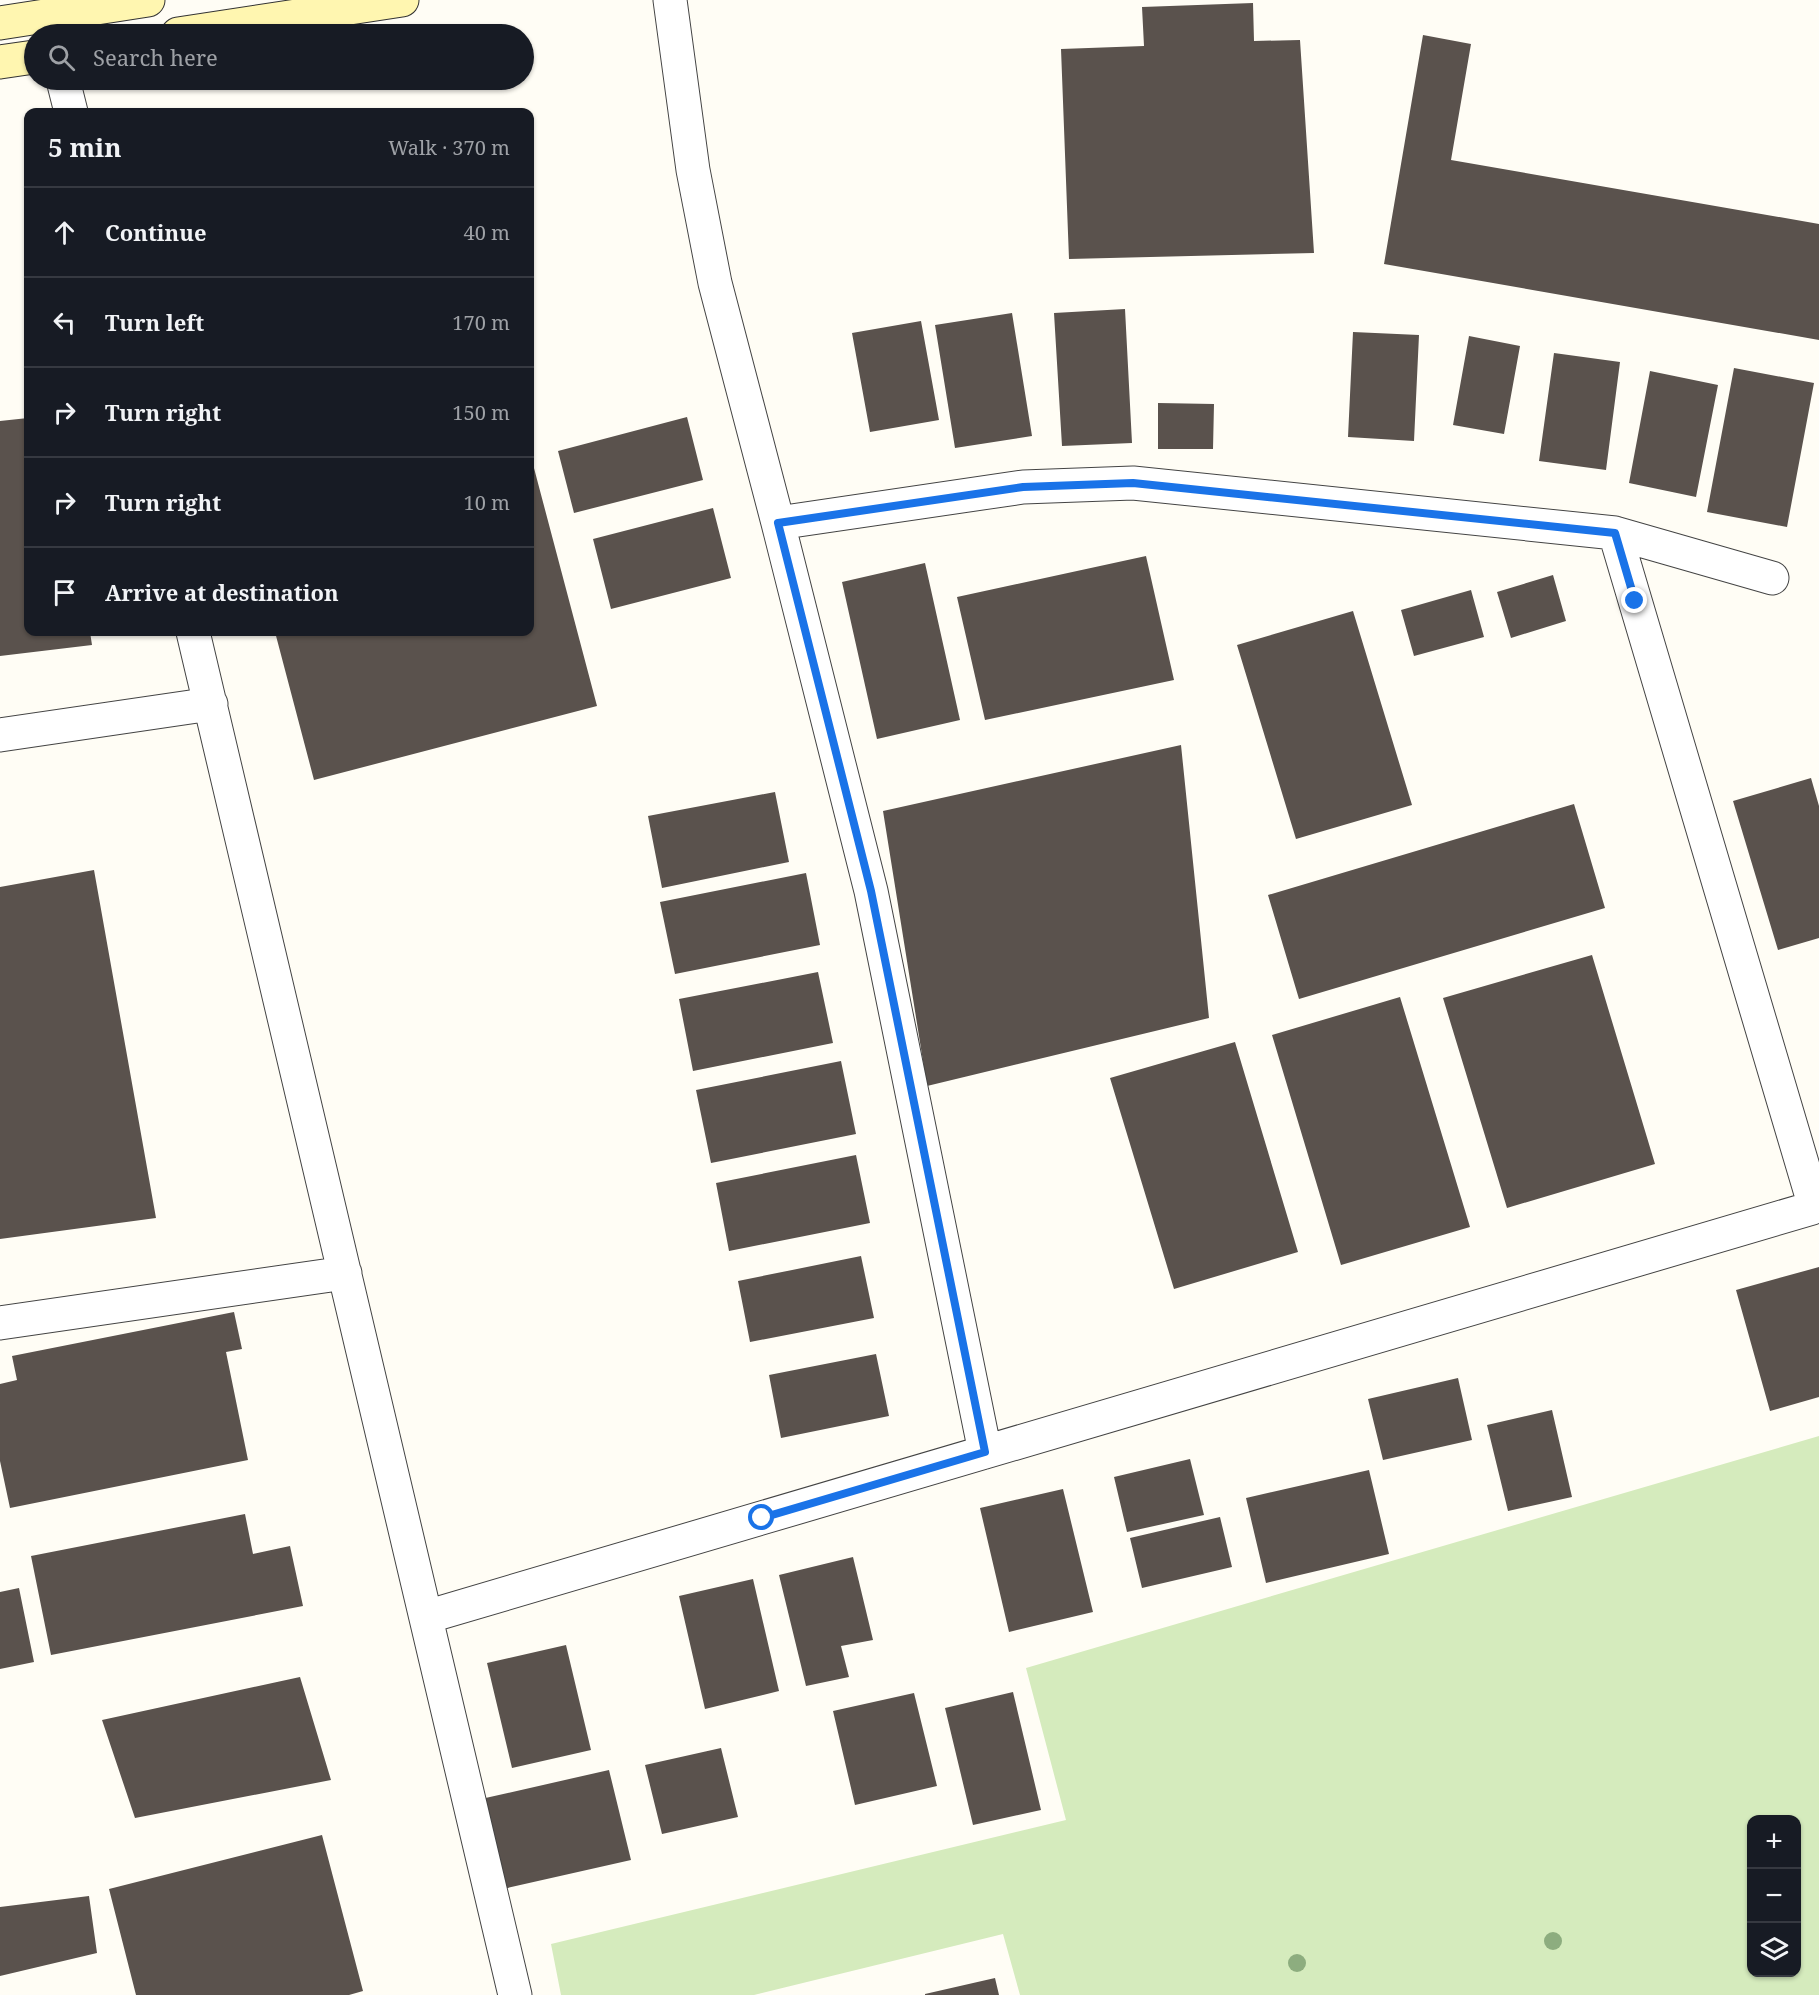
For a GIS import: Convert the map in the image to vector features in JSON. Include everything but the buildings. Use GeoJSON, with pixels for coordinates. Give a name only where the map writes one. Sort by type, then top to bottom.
{"type":"FeatureCollection","features":[{"type":"Feature","properties":{"kind":"main road"},"geometry":{"type":"LineString","coordinates":[[54,24],[148,0]]}},
{"type":"Feature","properties":{"kind":"main road"},"geometry":{"type":"LineString","coordinates":[[244,24],[402,0]]}},
{"type":"Feature","properties":{"kind":"main road"},"geometry":{"type":"LineString","coordinates":[[0,23],[25,24]]}},
{"type":"Feature","properties":{"kind":"main road"},"geometry":{"type":"LineString","coordinates":[[0,62],[24,58]]}},
{"type":"Feature","properties":{"kind":"street"},"geometry":{"type":"LineString","coordinates":[[670,0],[693,170],[715,283],[871,891],[985,1452]]}},
{"type":"Feature","properties":{"kind":"street"},"geometry":{"type":"LineString","coordinates":[[66,90],[70,108]]}},
{"type":"Feature","properties":{"kind":"street"},"geometry":{"type":"LineString","coordinates":[[778,523],[1023,487],[1133,483],[1615,533],[1772,578]]}},
{"type":"Feature","properties":{"kind":"street"},"geometry":{"type":"LineString","coordinates":[[426,1617],[1817,1207],[1615,533]]}},
{"type":"Feature","properties":{"kind":"street"},"geometry":{"type":"LineString","coordinates":[[195,636],[515,1995]]}},
{"type":"Feature","properties":{"kind":"street"},"geometry":{"type":"LineString","coordinates":[[0,735],[211,704]]}},
{"type":"Feature","properties":{"kind":"street"},"geometry":{"type":"LineString","coordinates":[[0,1323],[345,1273]]}},
{"type":"Feature","properties":{"kind":"green space"},"geometry":{"type":"Polygon","coordinates":[[[1819,1436],[1819,1995],[1020,1995],[1003,1934],[754,1995],[561,1995],[551,1944],[1066,1820],[1026,1668],[1819,1436]]]}},
{"type":"Feature","properties":{"kind":"route"},"geometry":{"type":"LineString","coordinates":[[762,1518],[985,1452],[871,891],[778,523],[1023,487],[1133,483],[1615,533],[1635,601]]}}]}
